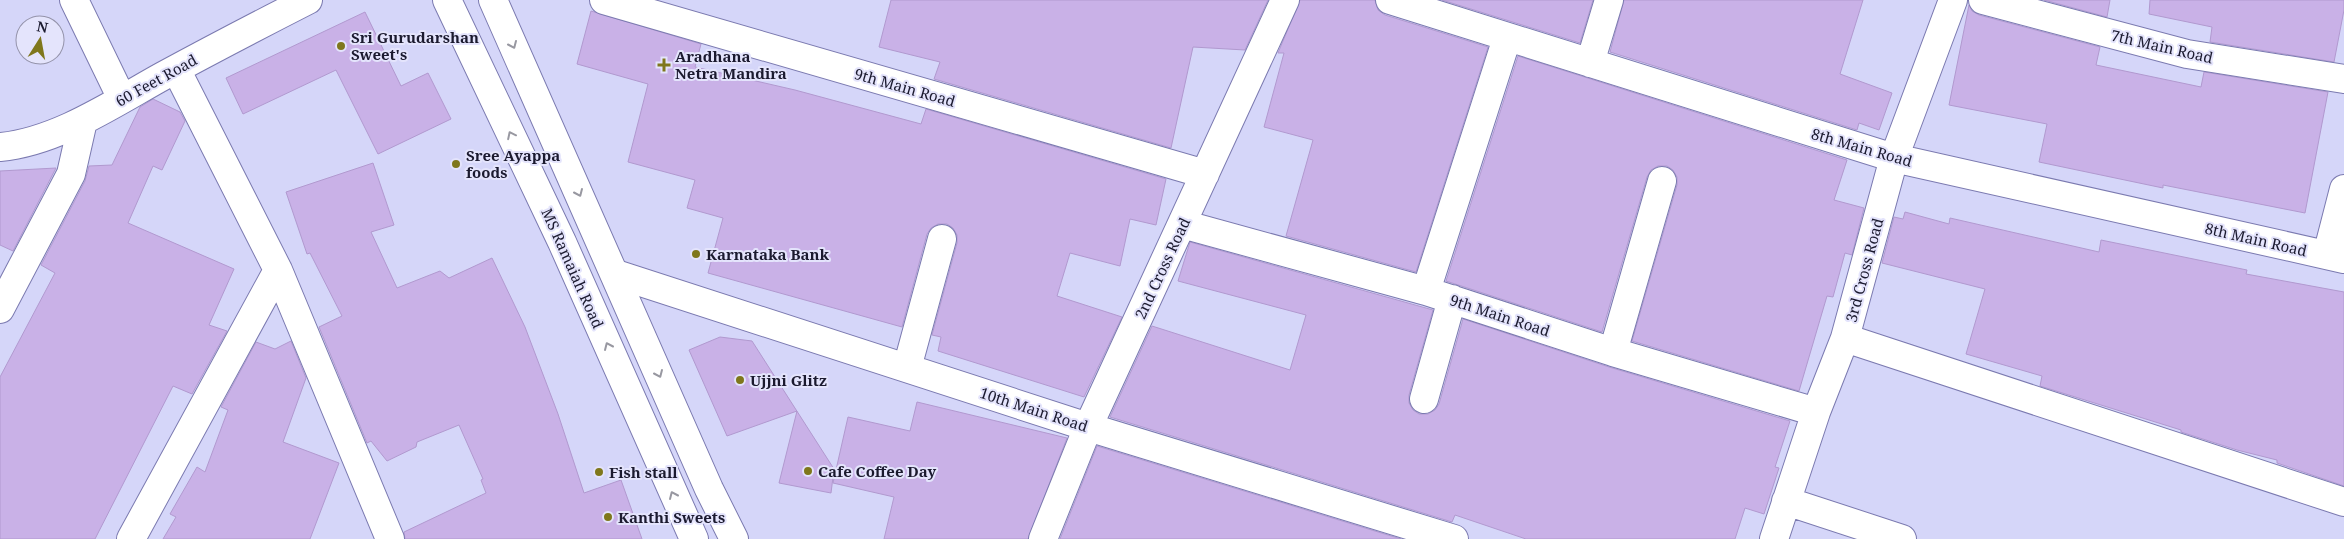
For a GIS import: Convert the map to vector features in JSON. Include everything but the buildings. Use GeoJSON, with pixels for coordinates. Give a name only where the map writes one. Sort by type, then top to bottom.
{"type":"FeatureCollection","features":[{"type":"Feature","properties":{"kind":"street"},"geometry":{"type":"LineString","coordinates":[[74,0],[122,98]]}},
{"type":"Feature","properties":{"kind":"street","name":"60 Feet Road"},"geometry":{"type":"LineString","coordinates":[[0,147],[15,145],[83,121],[122,98],[308,0]]}},
{"type":"Feature","properties":{"kind":"street","name":"MS Ramaiah Road"},"geometry":{"type":"LineString","coordinates":[[447,0],[562,242],[694,539]]}},
{"type":"Feature","properties":{"kind":"street"},"geometry":{"type":"LineString","coordinates":[[493,0],[616,274],[709,488],[734,539]]}},
{"type":"Feature","properties":{"kind":"street","name":"9th Main Road"},"geometry":{"type":"LineString","coordinates":[[604,0],[1205,174]]}},
{"type":"Feature","properties":{"kind":"street","name":"2nd Cross Road"},"geometry":{"type":"LineString","coordinates":[[1043,539],[1088,427],[1285,0]]}},
{"type":"Feature","properties":{"kind":"street","name":"8th Main Road"},"geometry":{"type":"LineString","coordinates":[[1390,0],[1894,158],[2336,257]]}},
{"type":"Feature","properties":{"kind":"street"},"geometry":{"type":"LineString","coordinates":[[1590,63],[1609,0]]}},
{"type":"Feature","properties":{"kind":"street","name":"3rd Cross Road"},"geometry":{"type":"LineString","coordinates":[[1774,539],[1816,412],[1845,338],[1894,158],[1953,0]]}},
{"type":"Feature","properties":{"kind":"street","name":"7th Main Road"},"geometry":{"type":"LineString","coordinates":[[1984,0],[2187,54],[2344,79]]}},
{"type":"Feature","properties":{"kind":"street"},"geometry":{"type":"LineString","coordinates":[[1426,291],[1507,38]]}},
{"type":"Feature","properties":{"kind":"street"},"geometry":{"type":"LineString","coordinates":[[176,69],[278,270],[390,539]]}},
{"type":"Feature","properties":{"kind":"street"},"geometry":{"type":"LineString","coordinates":[[0,309],[71,174],[83,121]]}},
{"type":"Feature","properties":{"kind":"street"},"geometry":{"type":"LineString","coordinates":[[1613,352],[1662,181]]}},
{"type":"Feature","properties":{"kind":"street"},"geometry":{"type":"LineString","coordinates":[[2336,257],[2344,189]]}},
{"type":"Feature","properties":{"kind":"street","name":"9th Main Road"},"geometry":{"type":"LineString","coordinates":[[1182,224],[1426,291],[1613,352],[1816,412]]}},
{"type":"Feature","properties":{"kind":"street"},"geometry":{"type":"LineString","coordinates":[[907,368],[942,239]]}},
{"type":"Feature","properties":{"kind":"street"},"geometry":{"type":"LineString","coordinates":[[131,539],[278,270]]}},
{"type":"Feature","properties":{"kind":"street","name":"10th Main Road"},"geometry":{"type":"LineString","coordinates":[[616,274],[1088,427],[1454,539]]}},
{"type":"Feature","properties":{"kind":"street"},"geometry":{"type":"LineString","coordinates":[[1424,399],[1452,299]]}},
{"type":"Feature","properties":{"kind":"street"},"geometry":{"type":"LineString","coordinates":[[1845,338],[2344,502]]}},
{"type":"Feature","properties":{"kind":"street"},"geometry":{"type":"LineString","coordinates":[[1786,501],[1902,539]]}},
{"type":"Feature","properties":{"kind":"place","name":"Sri Gurudarshan Sweet's"},"geometry":{"type":"Point","coordinates":[341,46]}},
{"type":"Feature","properties":{"kind":"place","name":"Aradhana Netra Mandira"},"geometry":{"type":"Point","coordinates":[664,65]}},
{"type":"Feature","properties":{"kind":"place","name":"Sree Ayappa foods"},"geometry":{"type":"Point","coordinates":[456,164]}},
{"type":"Feature","properties":{"kind":"place","name":"Karnataka Bank"},"geometry":{"type":"Point","coordinates":[696,254]}},
{"type":"Feature","properties":{"kind":"place","name":"Ujjni Glitz"},"geometry":{"type":"Point","coordinates":[740,380]}},
{"type":"Feature","properties":{"kind":"place","name":"Cafe Coffee Day"},"geometry":{"type":"Point","coordinates":[808,471]}},
{"type":"Feature","properties":{"kind":"place","name":"Fish stall"},"geometry":{"type":"Point","coordinates":[599,472]}},
{"type":"Feature","properties":{"kind":"place","name":"Kanthi Sweets"},"geometry":{"type":"Point","coordinates":[608,517]}}]}
